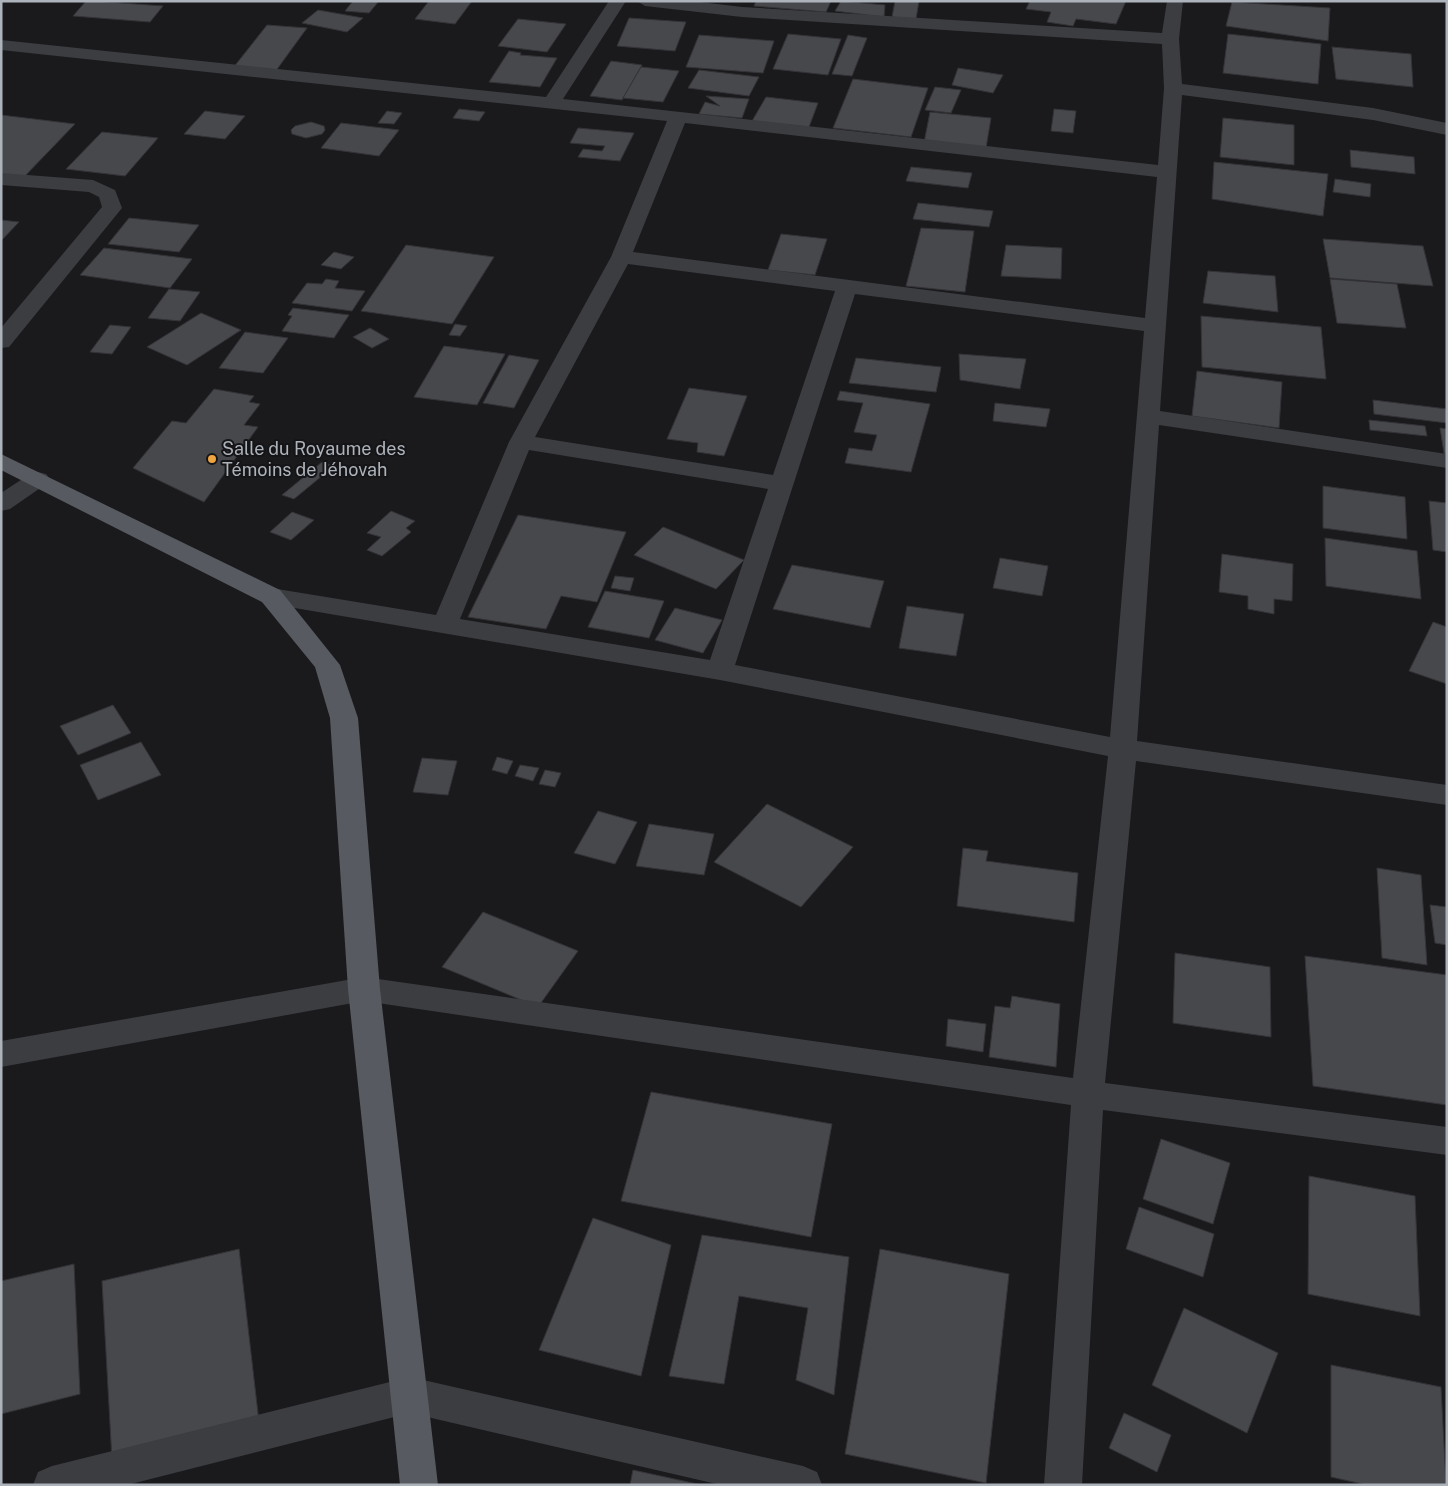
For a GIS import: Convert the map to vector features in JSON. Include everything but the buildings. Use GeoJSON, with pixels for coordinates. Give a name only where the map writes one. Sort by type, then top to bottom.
{"type":"FeatureCollection","features":[{"type":"Feature","properties":{"kind":"main road"},"geometry":{"type":"LineString","coordinates":[[1,462],[271,596],[327,665],[344,718],[364,989],[419,1485]]}},
{"type":"Feature","properties":{"kind":"street"},"geometry":{"type":"LineString","coordinates":[[551,103],[618,1]]}},
{"type":"Feature","properties":{"kind":"street"},"geometry":{"type":"LineString","coordinates":[[645,1],[941,16],[1170,40]]}},
{"type":"Feature","properties":{"kind":"street"},"geometry":{"type":"LineString","coordinates":[[1063,1485],[1088,1094],[1123,749],[1167,172],[1173,88],[1170,40],[1175,1]]}},
{"type":"Feature","properties":{"kind":"street"},"geometry":{"type":"LineString","coordinates":[[1,45],[551,103],[1167,172]]}},
{"type":"Feature","properties":{"kind":"street"},"geometry":{"type":"LineString","coordinates":[[1173,88],[1373,114],[1447,129]]}},
{"type":"Feature","properties":{"kind":"street"},"geometry":{"type":"LineString","coordinates":[[444,624],[520,442],[620,257],[678,117]]}},
{"type":"Feature","properties":{"kind":"street"},"geometry":{"type":"LineString","coordinates":[[1,179],[93,186],[108,194],[112,208],[1,342]]}},
{"type":"Feature","properties":{"kind":"street"},"geometry":{"type":"LineString","coordinates":[[620,257],[1155,326]]}},
{"type":"Feature","properties":{"kind":"street"},"geometry":{"type":"LineString","coordinates":[[720,671],[847,286]]}},
{"type":"Feature","properties":{"kind":"street"},"geometry":{"type":"LineString","coordinates":[[1148,416],[1447,461]]}},
{"type":"Feature","properties":{"kind":"street"},"geometry":{"type":"LineString","coordinates":[[520,442],[782,484]]}},
{"type":"Feature","properties":{"kind":"street"},"geometry":{"type":"LineString","coordinates":[[1,504],[38,479]]}},
{"type":"Feature","properties":{"kind":"street"},"geometry":{"type":"LineString","coordinates":[[271,596],[720,671],[1123,749],[1447,795]]}},
{"type":"Feature","properties":{"kind":"street"},"geometry":{"type":"LineString","coordinates":[[1,1054],[364,989],[1088,1094],[1447,1141]]}},
{"type":"Feature","properties":{"kind":"street"},"geometry":{"type":"LineString","coordinates":[[52,1485],[410,1395],[802,1485]]}},
{"type":"Feature","properties":{"kind":"place","name":"Salle du Royaume des Témoins de Jéhovah"},"geometry":{"type":"Point","coordinates":[212,459]}}]}
